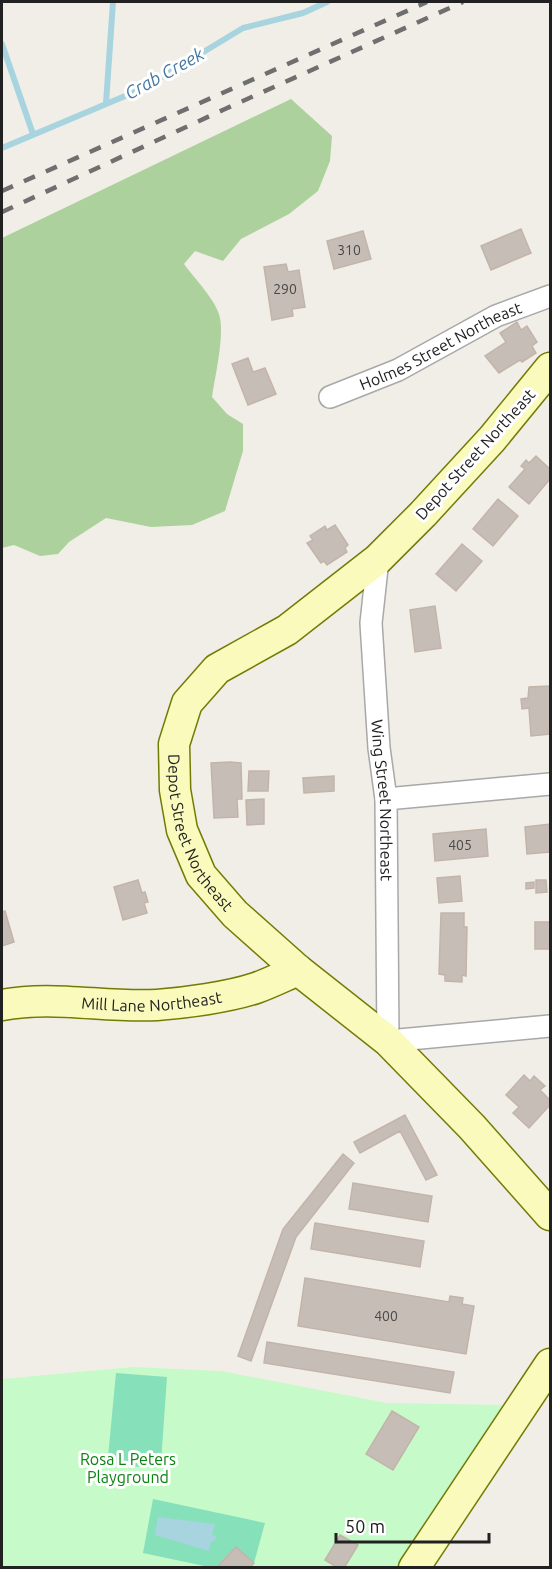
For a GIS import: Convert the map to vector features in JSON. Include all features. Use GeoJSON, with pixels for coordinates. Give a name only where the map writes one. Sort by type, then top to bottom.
{"type":"FeatureCollection","features":[{"type":"Feature","properties":{"kind":"street","name":"Holmes Street Northeast"},"geometry":{"type":"LineString","coordinates":[[330,397],[398,370],[496,316],[550,296]]}},
{"type":"Feature","properties":{"kind":"street","name":"Depot Street Northeast"},"geometry":{"type":"LineString","coordinates":[[550,368],[492,439],[378,559],[287,630],[217,669],[187,703],[174,744],[175,790],[182,830],[201,875],[235,914],[298,970],[388,1041],[472,1127],[550,1215]]}},
{"type":"Feature","properties":{"kind":"street","name":"Wing Street Northeast"},"geometry":{"type":"LineString","coordinates":[[378,559],[370,623],[379,748],[386,800],[388,1041]]}},
{"type":"Feature","properties":{"kind":"street"},"geometry":{"type":"LineString","coordinates":[[386,800],[550,784]]}},
{"type":"Feature","properties":{"kind":"street","name":"Mill Lane Northeast"},"geometry":{"type":"LineString","coordinates":[[2,1005],[47,1000],[156,1005],[254,988],[298,970]]}},
{"type":"Feature","properties":{"kind":"street"},"geometry":{"type":"LineString","coordinates":[[388,1041],[550,1026]]}},
{"type":"Feature","properties":{"kind":"street"},"geometry":{"type":"LineString","coordinates":[[414,1568],[550,1364]]}},
{"type":"Feature","properties":{"kind":"green space"},"geometry":{"type":"Polygon","coordinates":[[[291,99],[332,136],[330,161],[318,191],[289,214],[241,239],[223,261],[195,251],[184,264],[210,297],[220,318],[220,347],[212,397],[227,414],[243,424],[243,451],[225,511],[192,525],[151,527],[106,518],[69,542],[58,554],[40,556],[14,545],[2,548],[2,238],[291,99]]]}},
{"type":"Feature","properties":{"kind":"green space","name":"Rosa L Peters Playground"},"geometry":{"type":"Polygon","coordinates":[[[133,1367],[221,1371],[387,1403],[504,1405],[397,1567],[2,1568],[2,1379],[133,1367]]]}},
{"type":"Feature","properties":{"kind":"green space"},"geometry":{"type":"Polygon","coordinates":[[[116,1373],[167,1377],[161,1462],[155,1468],[113,1465],[108,1457],[116,1373]]]}},
{"type":"Feature","properties":{"kind":"green space"},"geometry":{"type":"Polygon","coordinates":[[[153,1499],[265,1523],[254,1563],[250,1567],[209,1567],[143,1553],[153,1499]]]}},
{"type":"Feature","properties":{"kind":"water"},"geometry":{"type":"Polygon","coordinates":[[[158,1517],[215,1524],[212,1535],[216,1536],[215,1541],[211,1541],[209,1551],[155,1535],[158,1517]]]}},
{"type":"Feature","properties":{"kind":"building"},"geometry":{"type":"Polygon","coordinates":[[[521,229],[531,253],[491,270],[481,246],[521,229]]]}},
{"type":"Feature","properties":{"kind":"building"},"geometry":{"type":"Polygon","coordinates":[[[363,231],[371,259],[334,269],[327,241],[363,231]]]}},
{"type":"Feature","properties":{"kind":"building"},"geometry":{"type":"Polygon","coordinates":[[[286,264],[288,272],[299,270],[305,307],[292,309],[293,316],[272,320],[264,267],[286,264]]]}},
{"type":"Feature","properties":{"kind":"building"},"geometry":{"type":"Polygon","coordinates":[[[517,322],[521,330],[527,326],[537,342],[532,346],[536,353],[499,373],[485,356],[506,342],[500,333],[517,322]]]}},
{"type":"Feature","properties":{"kind":"building"},"geometry":{"type":"Polygon","coordinates":[[[248,358],[253,372],[265,368],[276,394],[248,405],[232,364],[248,358]]]}},
{"type":"Feature","properties":{"kind":"building"},"geometry":{"type":"Polygon","coordinates":[[[536,456],[550,469],[550,479],[529,504],[509,487],[525,469],[521,466],[526,460],[529,463],[536,456]]]}},
{"type":"Feature","properties":{"kind":"building"},"geometry":{"type":"Polygon","coordinates":[[[498,499],[518,516],[493,546],[473,529],[498,499]]]}},
{"type":"Feature","properties":{"kind":"building"},"geometry":{"type":"Polygon","coordinates":[[[335,525],[348,545],[345,548],[347,552],[327,565],[324,561],[321,563],[307,543],[313,540],[310,536],[325,526],[327,530],[335,525]]]}},
{"type":"Feature","properties":{"kind":"building"},"geometry":{"type":"Polygon","coordinates":[[[462,544],[482,561],[456,591],[436,574],[462,544]]]}},
{"type":"Feature","properties":{"kind":"building"},"geometry":{"type":"Polygon","coordinates":[[[435,606],[441,648],[415,652],[410,610],[435,606]]]}},
{"type":"Feature","properties":{"kind":"building"},"geometry":{"type":"Polygon","coordinates":[[[550,686],[550,734],[531,736],[529,708],[522,709],[521,699],[528,698],[529,687],[550,686]]]}},
{"type":"Feature","properties":{"kind":"building"},"geometry":{"type":"Polygon","coordinates":[[[211,763],[241,763],[242,799],[237,799],[238,817],[214,818],[211,763]]]}},
{"type":"Feature","properties":{"kind":"building"},"geometry":{"type":"Polygon","coordinates":[[[249,771],[269,771],[268,791],[248,791],[249,771]]]}},
{"type":"Feature","properties":{"kind":"building"},"geometry":{"type":"Polygon","coordinates":[[[334,776],[334,791],[304,793],[303,778],[334,776]]]}},
{"type":"Feature","properties":{"kind":"building"},"geometry":{"type":"Polygon","coordinates":[[[264,799],[264,824],[247,825],[246,800],[264,799]]]}},
{"type":"Feature","properties":{"kind":"building"},"geometry":{"type":"Polygon","coordinates":[[[550,824],[550,852],[527,854],[525,827],[550,824]]]}},
{"type":"Feature","properties":{"kind":"building"},"geometry":{"type":"Polygon","coordinates":[[[486,829],[488,856],[435,861],[433,834],[486,829]]]}},
{"type":"Feature","properties":{"kind":"building"},"geometry":{"type":"Polygon","coordinates":[[[460,876],[462,901],[439,903],[437,878],[460,876]]]}},
{"type":"Feature","properties":{"kind":"building"},"geometry":{"type":"Polygon","coordinates":[[[138,880],[148,902],[144,903],[147,913],[123,920],[114,887],[138,880]]]}},
{"type":"Feature","properties":{"kind":"building"},"geometry":{"type":"Polygon","coordinates":[[[536,880],[546,880],[547,892],[536,893],[536,880]]]}},
{"type":"Feature","properties":{"kind":"building"},"geometry":{"type":"Polygon","coordinates":[[[534,882],[534,888],[526,889],[526,883],[534,882]]]}},
{"type":"Feature","properties":{"kind":"building"},"geometry":{"type":"Polygon","coordinates":[[[5,911],[14,942],[2,946],[2,912],[5,911]]]}},
{"type":"Feature","properties":{"kind":"building"},"geometry":{"type":"Polygon","coordinates":[[[441,913],[464,913],[464,927],[467,927],[466,976],[462,975],[462,982],[445,981],[445,975],[439,974],[441,913]]]}},
{"type":"Feature","properties":{"kind":"building"},"geometry":{"type":"Polygon","coordinates":[[[535,922],[550,922],[550,949],[535,949],[535,922]]]}},
{"type":"Feature","properties":{"kind":"building"},"geometry":{"type":"Polygon","coordinates":[[[524,1075],[530,1081],[534,1076],[545,1086],[540,1090],[550,1100],[550,1105],[529,1128],[513,1113],[519,1107],[506,1095],[524,1075]]]}},
{"type":"Feature","properties":{"kind":"building"},"geometry":{"type":"Polygon","coordinates":[[[405,1115],[437,1175],[426,1180],[400,1131],[360,1153],[354,1142],[405,1115]]]}},
{"type":"Feature","properties":{"kind":"building"},"geometry":{"type":"Polygon","coordinates":[[[343,1154],[354,1163],[296,1237],[251,1361],[238,1356],[283,1229],[343,1154]]]}},
{"type":"Feature","properties":{"kind":"building"},"geometry":{"type":"Polygon","coordinates":[[[353,1183],[432,1196],[428,1222],[349,1209],[353,1183]]]}},
{"type":"Feature","properties":{"kind":"building"},"geometry":{"type":"Polygon","coordinates":[[[315,1223],[424,1241],[420,1267],[311,1249],[315,1223]]]}},
{"type":"Feature","properties":{"kind":"building"},"geometry":{"type":"Polygon","coordinates":[[[305,1278],[449,1302],[450,1296],[463,1298],[462,1304],[474,1306],[466,1354],[298,1326],[305,1278]]]}},
{"type":"Feature","properties":{"kind":"building"},"geometry":{"type":"Polygon","coordinates":[[[267,1342],[454,1372],[450,1393],[264,1363],[267,1342]]]}},
{"type":"Feature","properties":{"kind":"building"},"geometry":{"type":"Polygon","coordinates":[[[392,1411],[419,1427],[393,1470],[366,1454],[392,1411]]]}},
{"type":"Feature","properties":{"kind":"building"},"geometry":{"type":"Polygon","coordinates":[[[340,1535],[358,1545],[344,1568],[338,1568],[325,1560],[340,1535]]]}},
{"type":"Feature","properties":{"kind":"building"},"geometry":{"type":"Polygon","coordinates":[[[236,1547],[254,1563],[250,1568],[221,1568],[219,1565],[236,1547]]]}},
{"type":"Feature","properties":{"kind":"waterway"},"geometry":{"type":"LineString","coordinates":[[106,103],[113,2]]}},
{"type":"Feature","properties":{"kind":"waterway","name":"Crab Creek"},"geometry":{"type":"LineString","coordinates":[[2,148],[144,88],[243,28],[303,13],[327,2]]}},
{"type":"Feature","properties":{"kind":"waterway"},"geometry":{"type":"LineString","coordinates":[[2,44],[33,134]]}},
{"type":"Feature","properties":{"kind":"railway"},"geometry":{"type":"LineString","coordinates":[[2,191],[427,2]]}},
{"type":"Feature","properties":{"kind":"railway"},"geometry":{"type":"LineString","coordinates":[[2,212],[463,2]]}}]}
